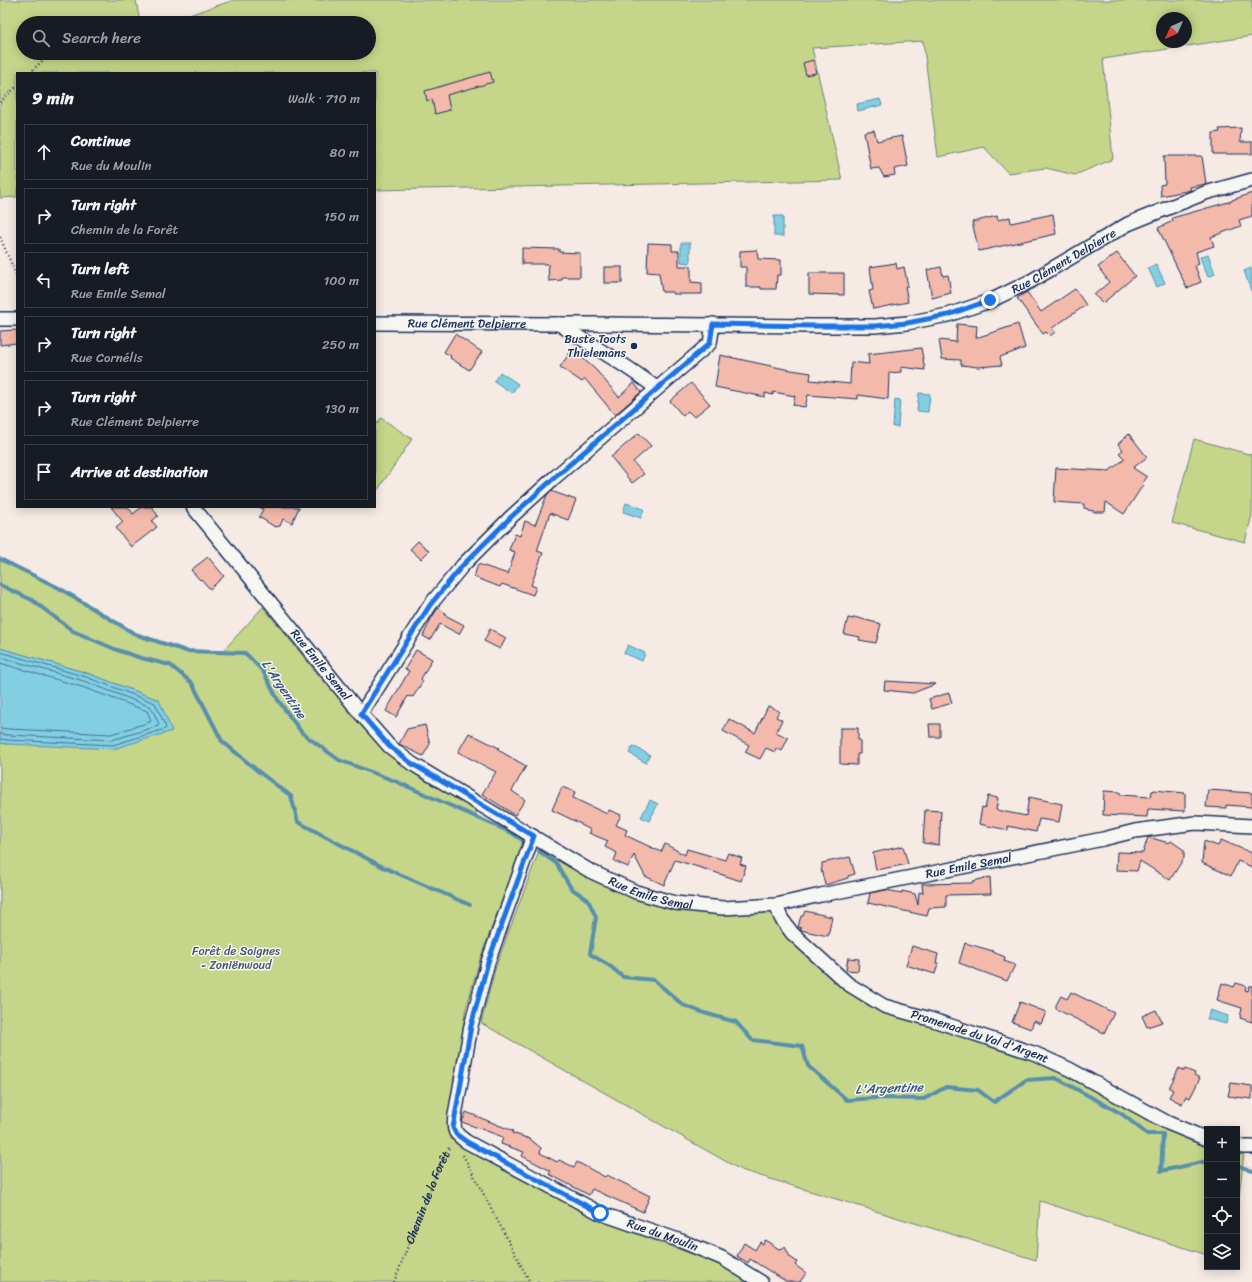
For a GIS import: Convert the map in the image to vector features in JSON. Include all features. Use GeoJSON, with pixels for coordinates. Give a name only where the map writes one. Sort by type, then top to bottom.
{"type":"FeatureCollection","features":[{"type":"Feature","properties":{"kind":"street","name":"Rue Clément Delpierre"},"geometry":{"type":"LineString","coordinates":[[376,323],[875,326],[907,323],[948,315],[990,300],[1031,281],[1113,232],[1144,216],[1205,193],[1252,180]]}},
{"type":"Feature","properties":{"kind":"street"},"geometry":{"type":"LineString","coordinates":[[0,319],[16,319]]}},
{"type":"Feature","properties":{"kind":"street"},"geometry":{"type":"LineString","coordinates":[[559,324],[587,343],[622,363],[656,388]]}},
{"type":"Feature","properties":{"kind":"street"},"geometry":{"type":"LineString","coordinates":[[361,714],[430,605],[463,565],[511,517],[656,388],[681,369],[710,343],[713,324]]}},
{"type":"Feature","properties":{"kind":"street","name":"Rue Emile Semal"},"geometry":{"type":"LineString","coordinates":[[194,508],[361,714],[389,746],[411,763],[590,871],[636,892],[675,903],[723,908],[776,905],[1103,839],[1135,831],[1195,823],[1252,826]]}},
{"type":"Feature","properties":{"kind":"street"},"geometry":{"type":"LineString","coordinates":[[456,1134],[453,1128],[471,1026],[488,962],[534,836]]}},
{"type":"Feature","properties":{"kind":"street","name":"Promenade du Val d'Argent"},"geometry":{"type":"LineString","coordinates":[[776,905],[781,918],[792,933],[848,984],[884,1006],[930,1019],[1036,1054],[1168,1123],[1204,1138]]}},
{"type":"Feature","properties":{"kind":"street","name":"Rue du Moulin"},"geometry":{"type":"LineString","coordinates":[[456,1134],[467,1142],[600,1213],[681,1241],[722,1258],[761,1282]]}},
{"type":"Feature","properties":{"kind":"street"},"geometry":{"type":"LineString","coordinates":[[1240,1146],[1252,1147]]}},
{"type":"Feature","properties":{"kind":"path"},"geometry":{"type":"LineString","coordinates":[[31,72],[43,60]]}},
{"type":"Feature","properties":{"kind":"path"},"geometry":{"type":"LineString","coordinates":[[0,102],[16,87]]}},
{"type":"Feature","properties":{"kind":"path"},"geometry":{"type":"LineString","coordinates":[[0,237],[16,275]]}},
{"type":"Feature","properties":{"kind":"path"},"geometry":{"type":"LineString","coordinates":[[456,1134],[460,1149],[469,1168],[530,1282]]}},
{"type":"Feature","properties":{"kind":"path","name":"Chemin de la Forêt"},"geometry":{"type":"LineString","coordinates":[[394,1282],[439,1167],[456,1134]]}},
{"type":"Feature","properties":{"kind":"green space"},"geometry":{"type":"Polygon","coordinates":[[[0,0],[136,0],[139,16],[16,16],[16,60],[376,60],[376,16],[186,16],[234,0],[1252,0],[1252,36],[1192,45],[1192,12],[1156,12],[1156,48],[1174,48],[1103,59],[1113,159],[1075,175],[1046,168],[1008,173],[984,147],[938,157],[923,41],[812,48],[842,180],[376,190],[376,72],[16,72],[16,197],[0,198],[0,0]]]}},
{"type":"Feature","properties":{"kind":"green space"},"geometry":{"type":"Polygon","coordinates":[[[381,418],[412,439],[376,493],[376,425],[381,418]]]}},
{"type":"Feature","properties":{"kind":"green space"},"geometry":{"type":"Polygon","coordinates":[[[1194,439],[1252,455],[1252,515],[1245,542],[1172,523],[1194,439]]]}},
{"type":"Feature","properties":{"kind":"green space","name":"Forêt de Soignes - Zoniënwoud"},"geometry":{"type":"Polygon","coordinates":[[[0,559],[59,588],[135,634],[186,651],[223,651],[263,607],[316,672],[385,749],[416,775],[477,811],[475,816],[512,833],[524,841],[479,962],[465,1013],[449,1130],[455,1138],[598,1220],[720,1264],[748,1282],[0,1282],[0,743],[7,744],[159,700],[87,673],[0,648],[0,559]]]}},
{"type":"Feature","properties":{"kind":"green space"},"geometry":{"type":"Polygon","coordinates":[[[539,851],[556,863],[559,859],[634,898],[772,912],[844,989],[864,1003],[881,1012],[928,1025],[1034,1060],[1066,1075],[1165,1128],[1204,1145],[1204,1254],[1040,1201],[1036,1260],[741,1170],[481,1023],[496,966],[539,851]]]}},
{"type":"Feature","properties":{"kind":"green space"},"geometry":{"type":"Polygon","coordinates":[[[1240,1152],[1244,1153],[1240,1189],[1240,1152]]]}},
{"type":"Feature","properties":{"kind":"water"},"geometry":{"type":"Polygon","coordinates":[[[880,99],[882,105],[858,111],[857,104],[880,99]]]}},
{"type":"Feature","properties":{"kind":"water"},"geometry":{"type":"Polygon","coordinates":[[[774,216],[783,216],[783,236],[774,236],[774,216]]]}},
{"type":"Feature","properties":{"kind":"water"},"geometry":{"type":"Polygon","coordinates":[[[681,243],[690,243],[690,263],[681,262],[681,243]]]}},
{"type":"Feature","properties":{"kind":"water"},"geometry":{"type":"Polygon","coordinates":[[[1208,254],[1215,274],[1208,277],[1200,257],[1208,254]]]}},
{"type":"Feature","properties":{"kind":"water"},"geometry":{"type":"Polygon","coordinates":[[[1156,264],[1165,283],[1157,287],[1148,268],[1156,264]]]}},
{"type":"Feature","properties":{"kind":"water"},"geometry":{"type":"Polygon","coordinates":[[[1251,268],[1252,290],[1251,291],[1244,271],[1251,268]]]}},
{"type":"Feature","properties":{"kind":"water"},"geometry":{"type":"Polygon","coordinates":[[[500,372],[518,384],[512,393],[494,381],[500,372]]]}},
{"type":"Feature","properties":{"kind":"water"},"geometry":{"type":"Polygon","coordinates":[[[919,393],[930,394],[928,412],[917,411],[919,393]]]}},
{"type":"Feature","properties":{"kind":"water"},"geometry":{"type":"Polygon","coordinates":[[[895,399],[900,400],[898,427],[893,427],[895,399]]]}},
{"type":"Feature","properties":{"kind":"water"},"geometry":{"type":"Polygon","coordinates":[[[626,503],[644,509],[641,518],[623,512],[626,503]]]}},
{"type":"Feature","properties":{"kind":"water"},"geometry":{"type":"Polygon","coordinates":[[[628,645],[645,653],[642,661],[624,653],[628,645]]]}},
{"type":"Feature","properties":{"kind":"water"},"geometry":{"type":"Polygon","coordinates":[[[0,648],[87,673],[159,700],[172,731],[113,749],[0,743],[0,648]]]}},
{"type":"Feature","properties":{"kind":"water"},"geometry":{"type":"Polygon","coordinates":[[[633,746],[650,755],[646,763],[629,753],[633,746]]]}},
{"type":"Feature","properties":{"kind":"water"},"geometry":{"type":"Polygon","coordinates":[[[650,800],[658,804],[649,821],[641,817],[650,800]]]}},
{"type":"Feature","properties":{"kind":"water"},"geometry":{"type":"Polygon","coordinates":[[[1210,1010],[1228,1016],[1226,1024],[1207,1019],[1210,1010]]]}},
{"type":"Feature","properties":{"kind":"building"},"geometry":{"type":"Polygon","coordinates":[[[813,60],[816,73],[806,75],[803,63],[813,60]]]}},
{"type":"Feature","properties":{"kind":"building"},"geometry":{"type":"Polygon","coordinates":[[[490,72],[493,82],[447,95],[450,110],[435,114],[432,99],[427,101],[425,91],[490,72]]]}},
{"type":"Feature","properties":{"kind":"building"},"geometry":{"type":"Polygon","coordinates":[[[1241,128],[1240,142],[1252,142],[1252,154],[1213,154],[1213,133],[1220,132],[1219,129],[1241,128]]]}},
{"type":"Feature","properties":{"kind":"building"},"geometry":{"type":"Polygon","coordinates":[[[874,130],[877,141],[902,136],[908,166],[894,169],[895,175],[884,177],[879,168],[871,169],[864,132],[874,130]]]}},
{"type":"Feature","properties":{"kind":"building"},"geometry":{"type":"Polygon","coordinates":[[[1164,156],[1202,156],[1206,184],[1190,187],[1191,190],[1161,196],[1160,185],[1165,184],[1164,156]]]}},
{"type":"Feature","properties":{"kind":"building"},"geometry":{"type":"Polygon","coordinates":[[[1252,193],[1252,216],[1239,220],[1241,226],[1211,237],[1214,246],[1196,252],[1199,264],[1195,266],[1201,282],[1187,288],[1158,228],[1173,221],[1172,218],[1232,201],[1252,193]]]}},
{"type":"Feature","properties":{"kind":"building"},"geometry":{"type":"Polygon","coordinates":[[[1053,214],[1056,234],[979,251],[972,222],[997,216],[998,220],[1010,217],[1011,223],[1053,214]]]}},
{"type":"Feature","properties":{"kind":"building"},"geometry":{"type":"Polygon","coordinates":[[[648,243],[672,244],[672,251],[679,251],[679,266],[691,266],[691,282],[702,283],[702,294],[673,294],[673,292],[662,292],[659,273],[647,272],[648,243]]]}},
{"type":"Feature","properties":{"kind":"building"},"geometry":{"type":"Polygon","coordinates":[[[522,248],[559,249],[559,252],[580,253],[580,277],[562,277],[562,280],[549,281],[548,264],[522,264],[522,248]]]}},
{"type":"Feature","properties":{"kind":"building"},"geometry":{"type":"Polygon","coordinates":[[[757,250],[758,259],[781,260],[781,275],[777,275],[776,289],[746,287],[746,267],[740,267],[740,251],[757,250]]]}},
{"type":"Feature","properties":{"kind":"building"},"geometry":{"type":"Polygon","coordinates":[[[1117,253],[1135,276],[1103,303],[1094,295],[1109,282],[1098,267],[1117,253]]]}},
{"type":"Feature","properties":{"kind":"building"},"geometry":{"type":"Polygon","coordinates":[[[896,263],[897,269],[904,267],[908,286],[905,286],[908,302],[873,309],[869,291],[873,290],[870,267],[896,263]]]}},
{"type":"Feature","properties":{"kind":"building"},"geometry":{"type":"Polygon","coordinates":[[[604,267],[622,267],[622,283],[604,283],[604,267]]]}},
{"type":"Feature","properties":{"kind":"building"},"geometry":{"type":"Polygon","coordinates":[[[941,267],[943,276],[948,275],[951,293],[932,298],[927,270],[941,267]]]}},
{"type":"Feature","properties":{"kind":"building"},"geometry":{"type":"Polygon","coordinates":[[[809,273],[844,273],[844,295],[809,294],[809,273]]]}},
{"type":"Feature","properties":{"kind":"building"},"geometry":{"type":"Polygon","coordinates":[[[1075,289],[1086,305],[1052,328],[1055,332],[1050,336],[1046,332],[1043,334],[1017,298],[1027,292],[1041,312],[1075,289]]]}},
{"type":"Feature","properties":{"kind":"building"},"geometry":{"type":"Polygon","coordinates":[[[957,324],[977,326],[976,338],[1018,324],[1025,348],[1000,357],[1002,365],[978,367],[961,365],[961,360],[942,359],[939,340],[956,342],[957,324]]]}},
{"type":"Feature","properties":{"kind":"building"},"geometry":{"type":"Polygon","coordinates":[[[16,330],[16,343],[0,345],[0,331],[16,330]]]}},
{"type":"Feature","properties":{"kind":"building"},"geometry":{"type":"Polygon","coordinates":[[[455,334],[482,352],[469,370],[450,358],[451,356],[444,352],[455,334]]]}},
{"type":"Feature","properties":{"kind":"building"},"geometry":{"type":"Polygon","coordinates":[[[921,348],[925,370],[901,367],[901,372],[889,373],[888,399],[858,395],[858,399],[808,395],[805,407],[793,405],[795,396],[773,392],[773,395],[765,393],[765,397],[715,387],[720,355],[811,373],[810,380],[850,384],[851,362],[869,364],[868,354],[921,348]]]}},
{"type":"Feature","properties":{"kind":"building"},"geometry":{"type":"Polygon","coordinates":[[[571,351],[578,356],[579,355],[596,370],[619,397],[634,383],[641,392],[615,415],[585,379],[582,382],[560,367],[571,351]]]}},
{"type":"Feature","properties":{"kind":"building"},"geometry":{"type":"Polygon","coordinates":[[[691,383],[710,404],[694,417],[688,411],[683,416],[670,401],[691,383]]]}},
{"type":"Feature","properties":{"kind":"building"},"geometry":{"type":"Polygon","coordinates":[[[639,433],[651,446],[633,462],[644,474],[632,483],[611,457],[639,433]]]}},
{"type":"Feature","properties":{"kind":"building"},"geometry":{"type":"Polygon","coordinates":[[[1129,434],[1147,457],[1133,468],[1147,477],[1124,514],[1106,502],[1105,512],[1094,512],[1084,508],[1084,504],[1054,502],[1056,468],[1109,471],[1125,459],[1119,453],[1123,450],[1118,444],[1129,434]]]}},
{"type":"Feature","properties":{"kind":"building"},"geometry":{"type":"Polygon","coordinates":[[[551,491],[576,500],[568,520],[550,513],[537,551],[543,553],[531,585],[536,587],[533,595],[502,584],[500,587],[474,577],[478,564],[508,574],[515,552],[509,550],[515,534],[520,536],[525,521],[535,525],[547,495],[551,491]]]}},
{"type":"Feature","properties":{"kind":"building"},"geometry":{"type":"Polygon","coordinates":[[[112,508],[129,508],[133,514],[141,508],[153,508],[158,516],[152,521],[157,527],[131,547],[116,528],[123,522],[112,508]]]}},
{"type":"Feature","properties":{"kind":"building"},"geometry":{"type":"Polygon","coordinates":[[[261,508],[299,508],[292,523],[283,519],[280,526],[275,527],[259,517],[263,509],[261,508]]]}},
{"type":"Feature","properties":{"kind":"building"},"geometry":{"type":"Polygon","coordinates":[[[418,541],[429,551],[421,559],[410,549],[418,541]]]}},
{"type":"Feature","properties":{"kind":"building"},"geometry":{"type":"Polygon","coordinates":[[[208,557],[224,576],[210,589],[191,570],[208,557]]]}},
{"type":"Feature","properties":{"kind":"building"},"geometry":{"type":"Polygon","coordinates":[[[438,608],[446,613],[445,615],[464,625],[459,634],[440,624],[430,640],[423,636],[438,608]]]}},
{"type":"Feature","properties":{"kind":"building"},"geometry":{"type":"Polygon","coordinates":[[[854,617],[881,624],[876,643],[859,640],[860,637],[844,634],[848,618],[854,619],[854,617]]]}},
{"type":"Feature","properties":{"kind":"building"},"geometry":{"type":"Polygon","coordinates":[[[490,629],[506,638],[500,649],[484,641],[490,629]]]}},
{"type":"Feature","properties":{"kind":"building"},"geometry":{"type":"Polygon","coordinates":[[[416,650],[432,659],[421,679],[423,681],[413,697],[408,696],[396,717],[386,711],[409,671],[405,669],[416,650]]]}},
{"type":"Feature","properties":{"kind":"building"},"geometry":{"type":"Polygon","coordinates":[[[885,681],[936,684],[913,693],[884,690],[885,681]]]}},
{"type":"Feature","properties":{"kind":"building"},"geometry":{"type":"Polygon","coordinates":[[[949,693],[952,703],[932,709],[929,699],[949,693]]]}},
{"type":"Feature","properties":{"kind":"building"},"geometry":{"type":"Polygon","coordinates":[[[768,706],[779,711],[776,717],[782,720],[776,732],[788,738],[782,751],[776,748],[775,752],[766,748],[760,759],[745,752],[749,745],[723,731],[729,719],[755,733],[768,706]]]}},
{"type":"Feature","properties":{"kind":"building"},"geometry":{"type":"Polygon","coordinates":[[[929,724],[940,724],[940,737],[930,737],[929,724]]]}},
{"type":"Feature","properties":{"kind":"building"},"geometry":{"type":"Polygon","coordinates":[[[425,725],[430,744],[423,756],[399,744],[407,729],[425,725]]]}},
{"type":"Feature","properties":{"kind":"building"},"geometry":{"type":"Polygon","coordinates":[[[840,728],[858,728],[860,754],[857,754],[857,765],[840,764],[840,728]]]}},
{"type":"Feature","properties":{"kind":"building"},"geometry":{"type":"Polygon","coordinates":[[[469,733],[499,748],[498,750],[526,766],[512,791],[525,800],[515,815],[482,794],[496,772],[458,752],[469,733]]]}},
{"type":"Feature","properties":{"kind":"building"},"geometry":{"type":"Polygon","coordinates":[[[562,787],[575,792],[573,798],[607,814],[609,810],[621,815],[616,825],[627,830],[625,835],[661,852],[665,844],[685,855],[687,849],[725,860],[728,853],[742,858],[740,864],[746,866],[741,881],[675,860],[664,885],[645,876],[634,855],[628,867],[614,861],[617,853],[605,847],[608,841],[589,833],[591,830],[552,810],[562,787]]]}},
{"type":"Feature","properties":{"kind":"building"},"geometry":{"type":"Polygon","coordinates":[[[1208,790],[1252,793],[1252,807],[1226,805],[1226,808],[1206,807],[1208,790]]]}},
{"type":"Feature","properties":{"kind":"building"},"geometry":{"type":"Polygon","coordinates":[[[1104,791],[1120,792],[1120,795],[1151,797],[1152,791],[1185,793],[1185,811],[1148,809],[1147,817],[1103,815],[1104,791]]]}},
{"type":"Feature","properties":{"kind":"building"},"geometry":{"type":"Polygon","coordinates":[[[988,796],[998,798],[996,810],[1026,816],[1029,797],[1062,804],[1059,822],[1039,819],[1036,832],[1008,826],[1008,830],[979,824],[982,807],[985,808],[988,796]]]}},
{"type":"Feature","properties":{"kind":"building"},"geometry":{"type":"Polygon","coordinates":[[[925,810],[941,811],[939,845],[923,843],[925,810]]]}},
{"type":"Feature","properties":{"kind":"building"},"geometry":{"type":"Polygon","coordinates":[[[1148,837],[1169,843],[1171,841],[1184,850],[1184,858],[1170,880],[1140,861],[1137,871],[1116,870],[1117,852],[1143,853],[1148,837]]]}},
{"type":"Feature","properties":{"kind":"building"},"geometry":{"type":"Polygon","coordinates":[[[1221,840],[1252,853],[1252,867],[1238,861],[1231,876],[1202,863],[1204,841],[1218,846],[1221,840]]]}},
{"type":"Feature","properties":{"kind":"building"},"geometry":{"type":"Polygon","coordinates":[[[903,846],[908,864],[876,870],[873,853],[903,846]]]}},
{"type":"Feature","properties":{"kind":"building"},"geometry":{"type":"Polygon","coordinates":[[[850,857],[855,874],[848,876],[848,878],[825,885],[821,869],[822,863],[850,857]]]}},
{"type":"Feature","properties":{"kind":"building"},"geometry":{"type":"Polygon","coordinates":[[[990,877],[991,894],[946,895],[946,907],[929,908],[927,916],[868,903],[870,893],[886,890],[915,894],[918,905],[919,892],[923,893],[922,884],[972,883],[973,881],[990,877]]]}},
{"type":"Feature","properties":{"kind":"building"},"geometry":{"type":"Polygon","coordinates":[[[805,911],[832,917],[828,936],[800,930],[801,928],[798,927],[801,916],[803,916],[805,911]]]}},
{"type":"Feature","properties":{"kind":"building"},"geometry":{"type":"Polygon","coordinates":[[[965,943],[993,951],[1005,957],[1004,961],[1015,965],[1007,981],[959,963],[965,943]]]}},
{"type":"Feature","properties":{"kind":"building"},"geometry":{"type":"Polygon","coordinates":[[[912,946],[938,954],[936,963],[938,963],[935,974],[906,965],[912,946]]]}},
{"type":"Feature","properties":{"kind":"building"},"geometry":{"type":"Polygon","coordinates":[[[848,958],[859,959],[858,971],[846,970],[848,958]]]}},
{"type":"Feature","properties":{"kind":"building"},"geometry":{"type":"Polygon","coordinates":[[[1222,983],[1234,987],[1236,983],[1246,986],[1245,990],[1248,991],[1249,986],[1252,986],[1252,1022],[1240,1018],[1242,1008],[1217,1000],[1222,983]]]}},
{"type":"Feature","properties":{"kind":"building"},"geometry":{"type":"Polygon","coordinates":[[[1071,992],[1114,1013],[1104,1033],[1056,1009],[1056,1005],[1061,996],[1067,999],[1071,992]]]}},
{"type":"Feature","properties":{"kind":"building"},"geometry":{"type":"Polygon","coordinates":[[[1020,1002],[1046,1012],[1041,1024],[1034,1021],[1031,1029],[1012,1022],[1020,1002]]]}},
{"type":"Feature","properties":{"kind":"building"},"geometry":{"type":"Polygon","coordinates":[[[1156,1010],[1162,1022],[1147,1027],[1142,1016],[1156,1010]]]}},
{"type":"Feature","properties":{"kind":"building"},"geometry":{"type":"Polygon","coordinates":[[[1179,1068],[1184,1071],[1185,1069],[1195,1073],[1194,1075],[1200,1078],[1190,1098],[1186,1096],[1182,1104],[1169,1097],[1173,1090],[1169,1088],[1179,1068]]]}},
{"type":"Feature","properties":{"kind":"building"},"geometry":{"type":"Polygon","coordinates":[[[1231,1083],[1252,1086],[1252,1099],[1228,1096],[1231,1083]]]}},
{"type":"Feature","properties":{"kind":"building"},"geometry":{"type":"Polygon","coordinates":[[[466,1112],[513,1131],[512,1133],[530,1139],[541,1148],[540,1153],[557,1162],[559,1160],[574,1167],[577,1162],[605,1177],[607,1175],[650,1196],[643,1212],[592,1189],[589,1195],[549,1174],[551,1171],[522,1156],[524,1152],[501,1144],[503,1137],[462,1122],[466,1112]]]}},
{"type":"Feature","properties":{"kind":"building"},"geometry":{"type":"Polygon","coordinates":[[[765,1240],[779,1249],[785,1247],[790,1257],[797,1262],[795,1265],[806,1273],[800,1282],[787,1282],[750,1259],[748,1263],[737,1256],[744,1243],[755,1250],[760,1242],[763,1244],[765,1240]]]}},
{"type":"Feature","properties":{"kind":"waterway","name":"L'Argentine"},"geometry":{"type":"LineString","coordinates":[[0,559],[59,588],[135,634],[186,651],[245,653],[263,671],[278,700],[302,733],[339,760],[395,781],[512,833],[524,841]]}},
{"type":"Feature","properties":{"kind":"waterway","name":"L'Argentine"},"geometry":{"type":"LineString","coordinates":[[0,585],[32,600],[73,631],[117,650],[170,665],[192,683],[222,741],[291,796],[298,822],[383,867],[470,905]]}},
{"type":"Feature","properties":{"kind":"waterway","name":"L'Argentine"},"geometry":{"type":"LineString","coordinates":[[539,851],[556,863],[571,888],[588,900],[596,917],[590,954],[610,966],[623,977],[654,980],[683,1005],[704,1013],[736,1022],[752,1040],[802,1046],[808,1066],[847,1100],[875,1098],[924,1099],[946,1087],[978,1090],[994,1102],[1026,1080],[1056,1078],[1122,1114],[1147,1134],[1163,1134],[1161,1171],[1204,1162]]}},
{"type":"Feature","properties":{"kind":"waterway","name":"L'Argentine"},"geometry":{"type":"LineString","coordinates":[[1240,1166],[1252,1171]]}},
{"type":"Feature","properties":{"kind":"place","name":"Buste Toots Thielemans"},"geometry":{"type":"Point","coordinates":[634,346]}},
{"type":"Feature","properties":{"kind":"route"},"geometry":{"type":"LineString","coordinates":[[600,1213],[467,1142],[456,1134],[453,1128],[471,1026],[488,962],[534,836],[411,763],[389,746],[361,714],[430,605],[463,565],[511,517],[554,478],[656,388],[681,369],[710,343],[713,324],[875,326],[907,323],[948,315],[990,300]]}}]}
